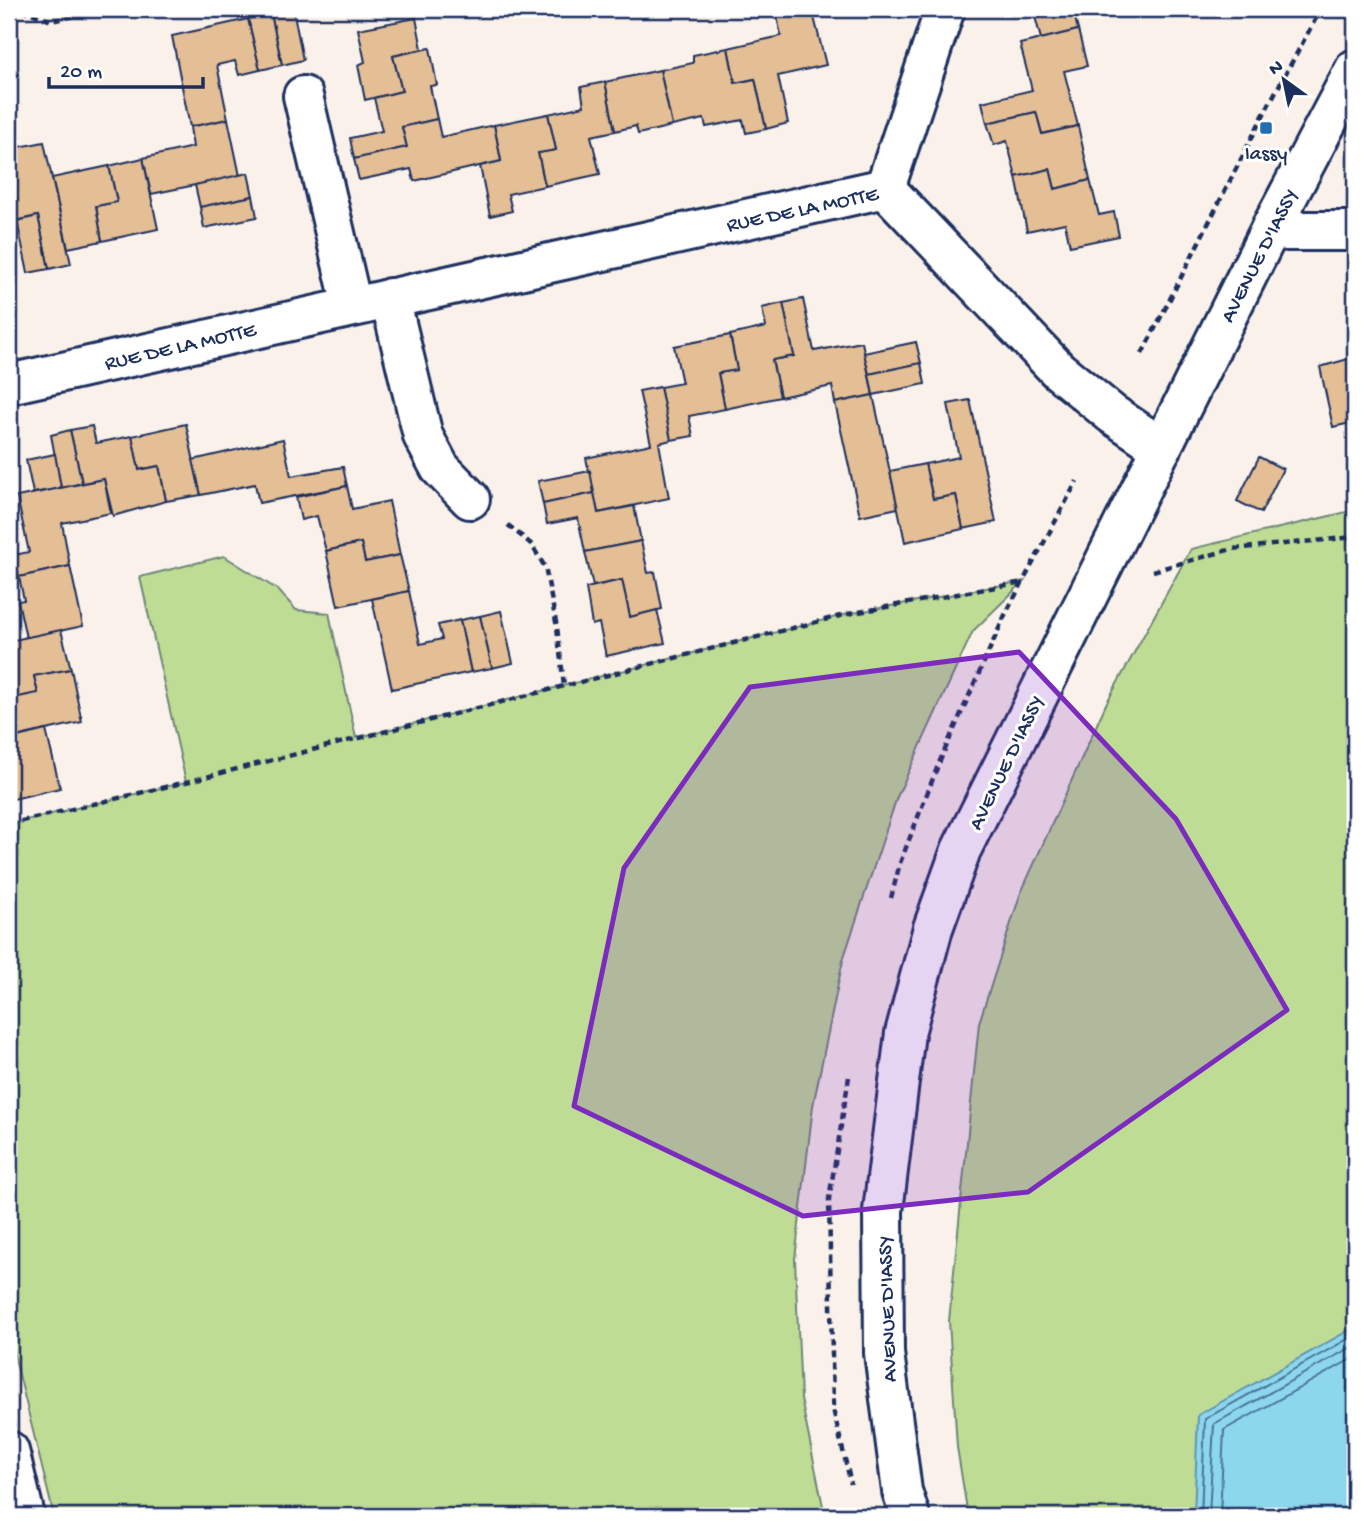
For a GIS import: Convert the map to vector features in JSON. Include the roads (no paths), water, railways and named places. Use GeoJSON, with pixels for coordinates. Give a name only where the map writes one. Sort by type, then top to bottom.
{"type":"FeatureCollection","features":[{"type":"Feature","properties":{"kind":"street"},"geometry":{"type":"LineString","coordinates":[[885,188],[945,9]]}},
{"type":"Feature","properties":{"kind":"street","name":"AVENUE D'IASSY"},"geometry":{"type":"LineString","coordinates":[[910,1516],[902,1491],[884,1353],[883,1211],[905,1033],[933,929],[961,850],[1271,228],[1355,69]]}},
{"type":"Feature","properties":{"kind":"street"},"geometry":{"type":"LineString","coordinates":[[303,96],[352,306]]}},
{"type":"Feature","properties":{"kind":"street","name":"RUE DE LA MOTTE"},"geometry":{"type":"LineString","coordinates":[[9,384],[885,188],[1058,370],[1112,414],[1162,448]]}},
{"type":"Feature","properties":{"kind":"street"},"geometry":{"type":"LineString","coordinates":[[1271,228],[1287,231],[1355,231]]}},
{"type":"Feature","properties":{"kind":"street"},"geometry":{"type":"LineString","coordinates":[[390,298],[423,436],[440,468],[470,499]]}},
{"type":"Feature","properties":{"kind":"street"},"geometry":{"type":"LineString","coordinates":[[9,1451],[25,1516]]}},
{"type":"Feature","properties":{"kind":"water"},"geometry":{"type":"Polygon","coordinates":[[[1355,1327],[1355,1516],[1194,1516],[1198,1415],[1355,1327]]]}},
{"type":"Feature","properties":{"kind":"place","name":"Iassy"},"geometry":{"type":"Point","coordinates":[1266,128]}}]}
